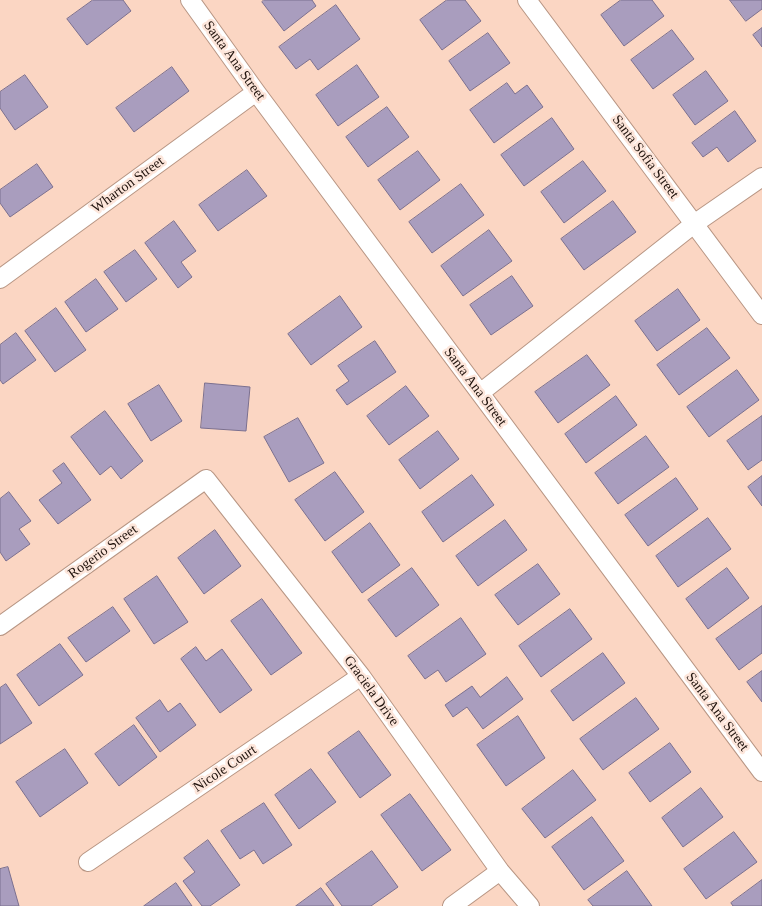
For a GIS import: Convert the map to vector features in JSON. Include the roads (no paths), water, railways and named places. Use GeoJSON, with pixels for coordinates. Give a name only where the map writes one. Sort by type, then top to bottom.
{"type":"FeatureCollection","features":[{"type":"Feature","properties":{"kind":"street","name":"Santa Ana Street"},"geometry":{"type":"LineString","coordinates":[[190,0],[256,92],[762,772]]}},
{"type":"Feature","properties":{"kind":"street","name":"Santa Sofia Street"},"geometry":{"type":"LineString","coordinates":[[527,0],[762,315]]}},
{"type":"Feature","properties":{"kind":"street","name":"Wharton Street"},"geometry":{"type":"LineString","coordinates":[[0,279],[256,92]]}},
{"type":"Feature","properties":{"kind":"street"},"geometry":{"type":"LineString","coordinates":[[480,393],[694,224],[762,177]]}},
{"type":"Feature","properties":{"kind":"street","name":"Rogerio Street"},"geometry":{"type":"LineString","coordinates":[[0,626],[206,479]]}},
{"type":"Feature","properties":{"kind":"street","name":"Graciela Drive"},"geometry":{"type":"LineString","coordinates":[[206,479],[361,676],[500,871],[530,906]]}},
{"type":"Feature","properties":{"kind":"street","name":"Nicole Court"},"geometry":{"type":"LineString","coordinates":[[88,862],[361,676]]}},
{"type":"Feature","properties":{"kind":"street"},"geometry":{"type":"LineString","coordinates":[[452,906],[500,871]]}}]}
